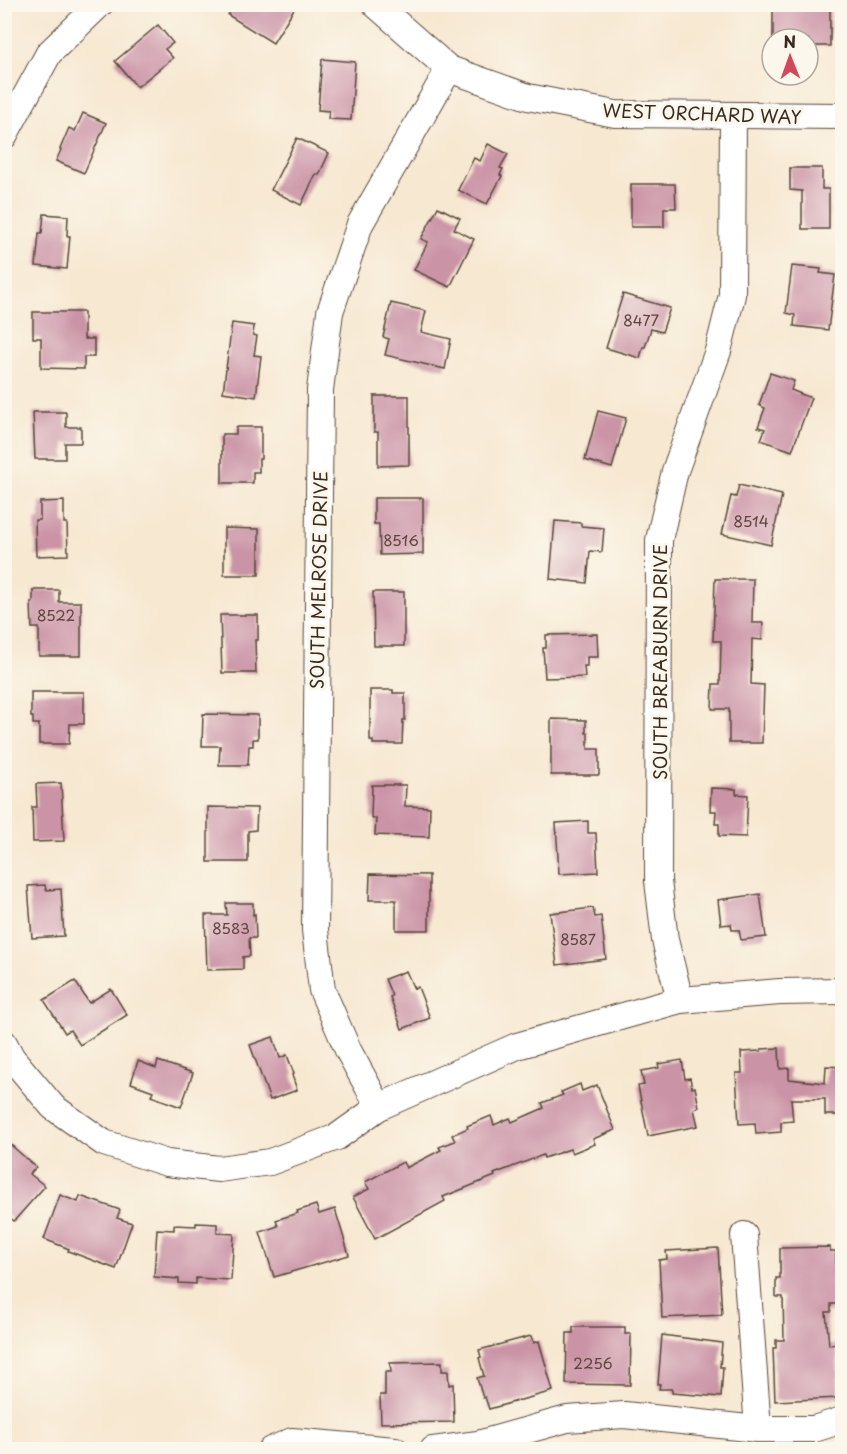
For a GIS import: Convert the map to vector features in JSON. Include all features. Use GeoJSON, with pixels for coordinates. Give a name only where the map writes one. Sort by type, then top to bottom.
{"type":"FeatureCollection","features":[{"type":"Feature","properties":{"kind":"street"},"geometry":{"type":"LineString","coordinates":[[4,136],[49,53],[100,4]]}},
{"type":"Feature","properties":{"kind":"street","name":"WEST ORCHARD WAY"},"geometry":{"type":"LineString","coordinates":[[375,4],[449,69],[528,97],[615,114],[843,116]]}},
{"type":"Feature","properties":{"kind":"street","name":"SOUTH MELROSE DRIVE"},"geometry":{"type":"LineString","coordinates":[[379,1107],[348,1050],[322,990],[315,930],[320,390],[330,312],[360,224],[449,69]]}},
{"type":"Feature","properties":{"kind":"street","name":"SOUTH BREABURN DRIVE"},"geometry":{"type":"LineString","coordinates":[[680,1000],[665,940],[658,881],[659,540],[675,471],[718,351],[732,295],[733,116]]}},
{"type":"Feature","properties":{"kind":"street"},"geometry":{"type":"LineString","coordinates":[[4,1042],[12,1058],[53,1107],[104,1143],[167,1163],[219,1169],[270,1162],[337,1137],[379,1107],[517,1046],[680,1000],[780,992],[843,991]]}},
{"type":"Feature","properties":{"kind":"street"},"geometry":{"type":"LineString","coordinates":[[744,1235],[759,1429]]}},
{"type":"Feature","properties":{"kind":"street"},"geometry":{"type":"LineString","coordinates":[[433,1449],[478,1444],[567,1419],[624,1415],[759,1429],[814,1429],[843,1420]]}},
{"type":"Feature","properties":{"kind":"street"},"geometry":{"type":"LineString","coordinates":[[271,1449],[292,1441],[395,1449]]}},
{"type":"Feature","properties":{"kind":"building"},"geometry":{"type":"Polygon","coordinates":[[[234,4],[297,4],[273,43],[228,15],[234,4]]]}},
{"type":"Feature","properties":{"kind":"building"},"geometry":{"type":"Polygon","coordinates":[[[773,4],[830,5],[830,46],[820,46],[820,27],[773,27],[773,4]]]}},
{"type":"Feature","properties":{"kind":"building"},"geometry":{"type":"Polygon","coordinates":[[[158,25],[173,43],[165,49],[173,58],[137,87],[115,61],[158,25]]]}},
{"type":"Feature","properties":{"kind":"building"},"geometry":{"type":"Polygon","coordinates":[[[322,59],[355,62],[351,120],[328,119],[329,111],[318,110],[322,59]]]}},
{"type":"Feature","properties":{"kind":"building"},"geometry":{"type":"Polygon","coordinates":[[[83,113],[106,123],[84,173],[56,161],[69,128],[75,131],[83,113]]]}},
{"type":"Feature","properties":{"kind":"building"},"geometry":{"type":"Polygon","coordinates":[[[297,138],[329,153],[301,205],[271,190],[297,138]]]}},
{"type":"Feature","properties":{"kind":"building"},"geometry":{"type":"Polygon","coordinates":[[[488,144],[508,154],[500,168],[503,169],[500,175],[502,176],[487,204],[458,190],[474,158],[480,161],[488,144]]]}},
{"type":"Feature","properties":{"kind":"building"},"geometry":{"type":"Polygon","coordinates":[[[790,168],[822,168],[822,189],[829,189],[829,229],[802,229],[802,191],[790,190],[790,168]]]}},
{"type":"Feature","properties":{"kind":"building"},"geometry":{"type":"Polygon","coordinates":[[[631,184],[675,184],[676,208],[664,208],[664,227],[631,227],[631,184]]]}},
{"type":"Feature","properties":{"kind":"building"},"geometry":{"type":"Polygon","coordinates":[[[438,207],[460,218],[454,229],[474,239],[450,287],[414,270],[428,242],[421,239],[438,207]]]}},
{"type":"Feature","properties":{"kind":"building"},"geometry":{"type":"Polygon","coordinates":[[[44,214],[68,216],[67,236],[70,236],[67,269],[36,266],[39,233],[42,233],[44,214]]]}},
{"type":"Feature","properties":{"kind":"building"},"geometry":{"type":"Polygon","coordinates":[[[792,266],[821,269],[820,273],[835,275],[828,330],[794,326],[795,315],[786,313],[792,266]]]}},
{"type":"Feature","properties":{"kind":"building"},"geometry":{"type":"Polygon","coordinates":[[[623,294],[670,308],[662,332],[651,329],[640,358],[606,348],[623,294]]]}},
{"type":"Feature","properties":{"kind":"building"},"geometry":{"type":"Polygon","coordinates":[[[391,303],[426,311],[421,332],[451,339],[445,369],[385,355],[389,339],[383,337],[391,303]]]}},
{"type":"Feature","properties":{"kind":"building"},"geometry":{"type":"Polygon","coordinates":[[[33,312],[84,312],[84,339],[94,339],[94,357],[84,357],[84,369],[41,368],[41,338],[33,338],[33,312]]]}},
{"type":"Feature","properties":{"kind":"building"},"geometry":{"type":"Polygon","coordinates":[[[232,323],[254,326],[253,335],[257,336],[254,355],[261,356],[256,397],[223,392],[232,323]]]}},
{"type":"Feature","properties":{"kind":"building"},"geometry":{"type":"Polygon","coordinates":[[[770,373],[794,381],[791,390],[811,398],[792,451],[761,440],[765,429],[758,427],[765,408],[759,405],[770,373]]]}},
{"type":"Feature","properties":{"kind":"building"},"geometry":{"type":"Polygon","coordinates":[[[374,396],[409,396],[409,465],[378,466],[378,432],[374,432],[374,396]]]}},
{"type":"Feature","properties":{"kind":"building"},"geometry":{"type":"Polygon","coordinates":[[[598,411],[626,418],[612,468],[585,460],[598,411]]]}},
{"type":"Feature","properties":{"kind":"building"},"geometry":{"type":"Polygon","coordinates":[[[33,412],[66,412],[66,427],[81,427],[81,443],[65,443],[65,459],[35,459],[33,412]]]}},
{"type":"Feature","properties":{"kind":"building"},"geometry":{"type":"Polygon","coordinates":[[[236,427],[261,427],[261,459],[259,459],[259,472],[253,472],[253,483],[222,483],[222,434],[236,434],[236,427]]]}},
{"type":"Feature","properties":{"kind":"building"},"geometry":{"type":"Polygon","coordinates":[[[739,485],[782,495],[771,545],[722,534],[731,496],[736,497],[739,485]]]}},
{"type":"Feature","properties":{"kind":"building"},"geometry":{"type":"Polygon","coordinates":[[[374,498],[423,498],[423,554],[380,555],[379,524],[374,524],[374,498]]]}},
{"type":"Feature","properties":{"kind":"building"},"geometry":{"type":"Polygon","coordinates":[[[64,501],[68,555],[36,556],[35,520],[40,520],[40,502],[64,501]]]}},
{"type":"Feature","properties":{"kind":"building"},"geometry":{"type":"Polygon","coordinates":[[[555,521],[604,528],[602,552],[590,551],[587,583],[550,579],[555,521]]]}},
{"type":"Feature","properties":{"kind":"building"},"geometry":{"type":"Polygon","coordinates":[[[224,528],[259,529],[259,575],[224,575],[224,528]]]}},
{"type":"Feature","properties":{"kind":"building"},"geometry":{"type":"Polygon","coordinates":[[[715,579],[753,579],[752,623],[763,623],[762,640],[752,639],[751,684],[764,685],[762,743],[729,743],[729,709],[712,709],[713,684],[720,684],[721,641],[713,641],[715,579]]]}},
{"type":"Feature","properties":{"kind":"building"},"geometry":{"type":"Polygon","coordinates":[[[33,590],[59,590],[59,602],[81,602],[81,656],[39,656],[39,628],[32,628],[33,590]]]}},
{"type":"Feature","properties":{"kind":"building"},"geometry":{"type":"Polygon","coordinates":[[[373,592],[404,592],[404,646],[374,646],[373,592]]]}},
{"type":"Feature","properties":{"kind":"building"},"geometry":{"type":"Polygon","coordinates":[[[220,615],[258,615],[258,640],[255,640],[256,673],[222,673],[220,615]]]}},
{"type":"Feature","properties":{"kind":"building"},"geometry":{"type":"Polygon","coordinates":[[[597,634],[598,657],[587,657],[587,666],[584,666],[585,677],[545,678],[543,648],[546,648],[546,635],[597,634]]]}},
{"type":"Feature","properties":{"kind":"building"},"geometry":{"type":"Polygon","coordinates":[[[370,690],[393,690],[393,693],[405,693],[402,744],[373,744],[373,741],[370,741],[370,690]]]}},
{"type":"Feature","properties":{"kind":"building"},"geometry":{"type":"Polygon","coordinates":[[[31,692],[84,692],[84,724],[70,724],[69,744],[39,744],[39,724],[33,724],[33,717],[31,717],[31,692]]]}},
{"type":"Feature","properties":{"kind":"building"},"geometry":{"type":"Polygon","coordinates":[[[203,714],[258,715],[258,739],[253,739],[253,746],[249,746],[248,765],[219,765],[220,746],[202,746],[203,714]]]}},
{"type":"Feature","properties":{"kind":"building"},"geometry":{"type":"Polygon","coordinates":[[[551,719],[586,720],[588,749],[599,749],[599,775],[551,775],[551,719]]]}},
{"type":"Feature","properties":{"kind":"building"},"geometry":{"type":"Polygon","coordinates":[[[61,783],[64,841],[33,842],[32,807],[37,807],[36,784],[61,783]]]}},
{"type":"Feature","properties":{"kind":"building"},"geometry":{"type":"Polygon","coordinates":[[[372,785],[406,785],[405,806],[430,807],[429,837],[375,835],[376,818],[371,818],[372,785]]]}},
{"type":"Feature","properties":{"kind":"building"},"geometry":{"type":"Polygon","coordinates":[[[711,788],[736,789],[736,794],[748,795],[746,837],[719,836],[719,824],[715,824],[716,811],[710,811],[711,788]]]}},
{"type":"Feature","properties":{"kind":"building"},"geometry":{"type":"Polygon","coordinates":[[[208,807],[257,808],[256,830],[248,831],[248,862],[208,862],[208,807]]]}},
{"type":"Feature","properties":{"kind":"building"},"geometry":{"type":"Polygon","coordinates":[[[588,821],[588,833],[596,833],[598,872],[559,874],[556,823],[588,821]]]}},
{"type":"Feature","properties":{"kind":"building"},"geometry":{"type":"Polygon","coordinates":[[[370,874],[429,875],[429,930],[396,930],[396,900],[369,900],[370,874]]]}},
{"type":"Feature","properties":{"kind":"building"},"geometry":{"type":"Polygon","coordinates":[[[45,885],[46,890],[61,889],[64,936],[32,938],[28,886],[45,885]]]}},
{"type":"Feature","properties":{"kind":"building"},"geometry":{"type":"Polygon","coordinates":[[[760,894],[766,937],[741,940],[739,930],[732,930],[731,924],[721,925],[718,900],[760,894]]]}},
{"type":"Feature","properties":{"kind":"building"},"geometry":{"type":"Polygon","coordinates":[[[226,903],[253,903],[256,938],[249,938],[250,956],[243,957],[243,969],[207,970],[205,915],[227,915],[226,903]]]}},
{"type":"Feature","properties":{"kind":"building"},"geometry":{"type":"Polygon","coordinates":[[[593,908],[595,917],[601,916],[606,959],[557,965],[550,913],[593,908]]]}},
{"type":"Feature","properties":{"kind":"building"},"geometry":{"type":"Polygon","coordinates":[[[406,971],[414,989],[418,987],[430,1018],[402,1029],[385,979],[406,971]]]}},
{"type":"Feature","properties":{"kind":"building"},"geometry":{"type":"Polygon","coordinates":[[[75,981],[89,1003],[111,989],[127,1015],[80,1045],[70,1030],[65,1033],[44,1000],[75,981]]]}},
{"type":"Feature","properties":{"kind":"building"},"geometry":{"type":"Polygon","coordinates":[[[273,1037],[280,1058],[287,1055],[297,1090],[270,1100],[250,1045],[273,1037]]]}},
{"type":"Feature","properties":{"kind":"building"},"geometry":{"type":"Polygon","coordinates":[[[779,1048],[780,1069],[789,1068],[789,1079],[825,1083],[826,1066],[843,1067],[843,1115],[825,1115],[825,1099],[791,1099],[793,1121],[781,1122],[781,1132],[756,1134],[755,1123],[739,1124],[736,1073],[742,1073],[741,1052],[779,1048]]]}},
{"type":"Feature","properties":{"kind":"building"},"geometry":{"type":"Polygon","coordinates":[[[682,1060],[685,1079],[690,1078],[692,1088],[695,1087],[699,1107],[694,1109],[698,1126],[648,1136],[638,1086],[644,1085],[641,1071],[659,1068],[658,1064],[682,1060]]]}},
{"type":"Feature","properties":{"kind":"building"},"geometry":{"type":"Polygon","coordinates":[[[138,1061],[156,1068],[158,1061],[193,1073],[181,1107],[151,1096],[153,1091],[131,1083],[138,1061]]]}},
{"type":"Feature","properties":{"kind":"building"},"geometry":{"type":"Polygon","coordinates":[[[580,1084],[582,1091],[597,1085],[615,1130],[593,1139],[595,1144],[572,1153],[570,1149],[544,1158],[543,1155],[443,1197],[445,1201],[375,1239],[353,1197],[369,1189],[365,1182],[403,1162],[406,1168],[441,1150],[439,1147],[455,1141],[452,1135],[468,1128],[467,1126],[491,1116],[494,1125],[510,1118],[512,1122],[544,1108],[542,1103],[563,1095],[561,1092],[580,1084]]]}},
{"type":"Feature","properties":{"kind":"building"},"geometry":{"type":"Polygon","coordinates":[[[4,1139],[36,1167],[30,1174],[45,1186],[14,1221],[4,1213],[4,1139]]]}},
{"type":"Feature","properties":{"kind":"building"},"geometry":{"type":"Polygon","coordinates":[[[60,1195],[78,1202],[80,1196],[120,1210],[117,1218],[132,1223],[116,1269],[68,1251],[69,1249],[44,1239],[60,1195]]]}},
{"type":"Feature","properties":{"kind":"building"},"geometry":{"type":"Polygon","coordinates":[[[316,1205],[319,1214],[335,1209],[349,1255],[274,1277],[260,1232],[278,1226],[276,1220],[316,1205]]]}},
{"type":"Feature","properties":{"kind":"building"},"geometry":{"type":"Polygon","coordinates":[[[196,1223],[217,1224],[217,1233],[234,1234],[231,1280],[196,1278],[196,1284],[179,1283],[179,1279],[154,1277],[157,1229],[174,1230],[174,1225],[196,1226],[196,1223]]]}},
{"type":"Feature","properties":{"kind":"building"},"geometry":{"type":"Polygon","coordinates":[[[830,1247],[830,1251],[836,1251],[836,1266],[839,1266],[839,1304],[831,1304],[831,1312],[826,1312],[829,1345],[837,1344],[839,1398],[775,1401],[773,1348],[776,1348],[776,1340],[784,1340],[783,1297],[776,1297],[776,1278],[780,1278],[780,1248],[830,1247]]]}},
{"type":"Feature","properties":{"kind":"building"},"geometry":{"type":"Polygon","coordinates":[[[718,1248],[722,1315],[662,1318],[659,1260],[667,1259],[666,1251],[718,1248]]]}},
{"type":"Feature","properties":{"kind":"building"},"geometry":{"type":"Polygon","coordinates":[[[573,1327],[625,1327],[625,1334],[631,1334],[630,1385],[566,1384],[567,1333],[573,1333],[573,1327]]]}},
{"type":"Feature","properties":{"kind":"building"},"geometry":{"type":"Polygon","coordinates":[[[662,1335],[722,1343],[721,1397],[672,1393],[672,1389],[659,1389],[662,1335]]]}},
{"type":"Feature","properties":{"kind":"building"},"geometry":{"type":"Polygon","coordinates":[[[531,1336],[534,1343],[539,1341],[553,1391],[489,1409],[477,1378],[484,1376],[479,1350],[531,1336]]]}},
{"type":"Feature","properties":{"kind":"building"},"geometry":{"type":"Polygon","coordinates":[[[442,1362],[442,1371],[448,1371],[449,1385],[453,1384],[454,1422],[381,1423],[380,1395],[385,1395],[385,1372],[391,1372],[390,1363],[442,1362]]]}}]}
